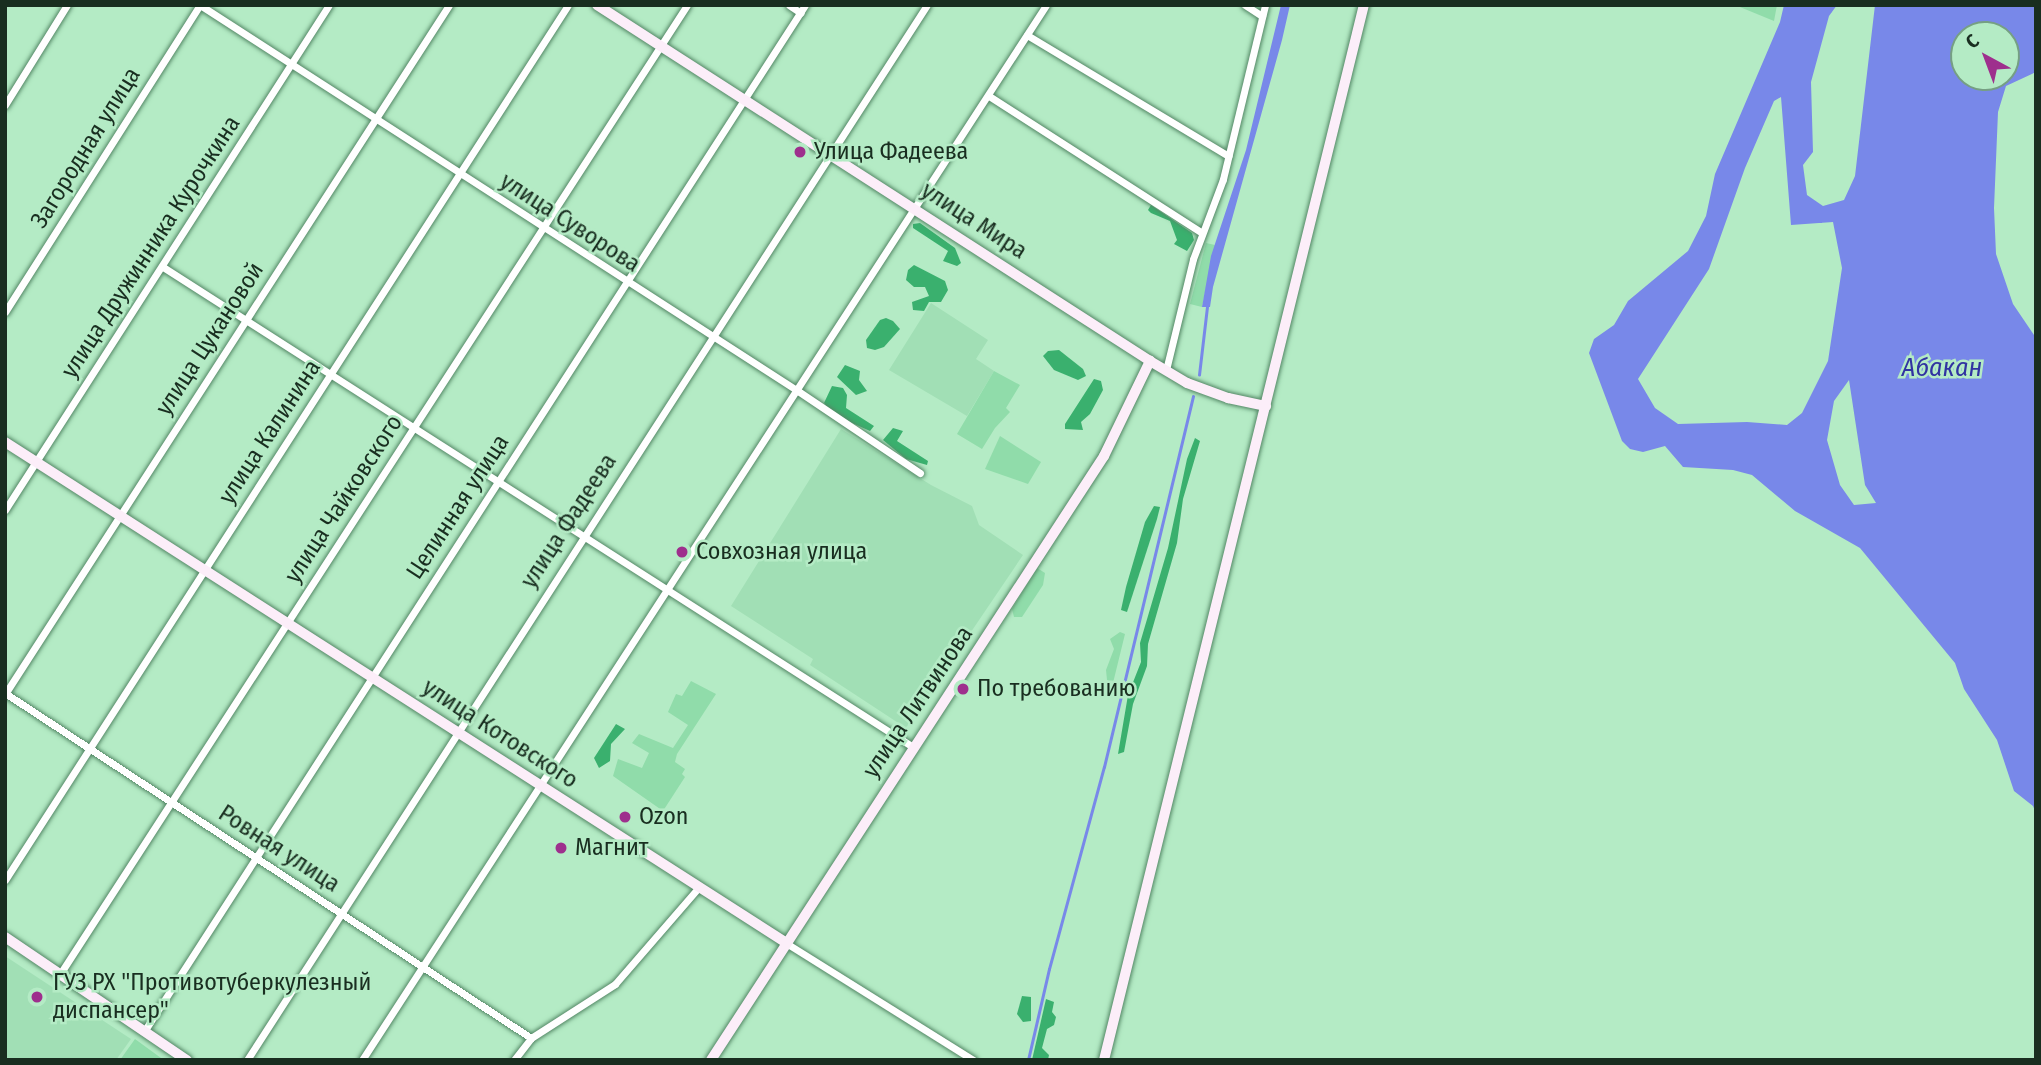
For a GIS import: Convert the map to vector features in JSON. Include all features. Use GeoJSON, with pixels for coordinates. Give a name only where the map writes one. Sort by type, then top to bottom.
{"type":"FeatureCollection","features":[{"type":"Feature","properties":{"kind":"street"},"geometry":{"type":"LineString","coordinates":[[5,105],[67,5]]}},
{"type":"Feature","properties":{"kind":"street","name":"улица Суворова"},"geometry":{"type":"LineString","coordinates":[[200,5],[798,391],[920,473]]}},
{"type":"Feature","properties":{"kind":"street","name":"Загородная улица"},"geometry":{"type":"LineString","coordinates":[[5,312],[200,5]]}},
{"type":"Feature","properties":{"kind":"street","name":"улица Дружинника Курочкина"},"geometry":{"type":"LineString","coordinates":[[5,510],[329,5]]}},
{"type":"Feature","properties":{"kind":"street","name":"улица Цукановой"},"geometry":{"type":"LineString","coordinates":[[5,693],[449,5]]}},
{"type":"Feature","properties":{"kind":"street","name":"улица Калинина"},"geometry":{"type":"LineString","coordinates":[[5,880],[568,5]]}},
{"type":"Feature","properties":{"kind":"street","name":"улица Мира"},"geometry":{"type":"LineString","coordinates":[[597,5],[1150,361],[1208,391],[1266,407]]}},
{"type":"Feature","properties":{"kind":"street","name":"улица Чайковского"},"geometry":{"type":"LineString","coordinates":[[60,974],[687,5]]}},
{"type":"Feature","properties":{"kind":"street"},"geometry":{"type":"LineString","coordinates":[[789,5],[803,9]]}},
{"type":"Feature","properties":{"kind":"street","name":"улица Фадеева"},"geometry":{"type":"LineString","coordinates":[[247,1060],[927,5]]}},
{"type":"Feature","properties":{"kind":"street"},"geometry":{"type":"LineString","coordinates":[[362,1060],[669,591],[1046,5]]}},
{"type":"Feature","properties":{"kind":"street"},"geometry":{"type":"LineString","coordinates":[[1245,5],[1262,16]]}},
{"type":"Feature","properties":{"kind":"street"},"geometry":{"type":"LineString","coordinates":[[1166,370],[1202,233],[1223,179],[1265,5]]}},
{"type":"Feature","properties":{"kind":"street"},"geometry":{"type":"LineString","coordinates":[[1104,1060],[1364,5]]}},
{"type":"Feature","properties":{"kind":"street","name":"Целинная улица"},"geometry":{"type":"LineString","coordinates":[[145,1030],[254,856],[628,283],[803,9]]}},
{"type":"Feature","properties":{"kind":"street"},"geometry":{"type":"LineString","coordinates":[[1027,35],[1228,156]]}},
{"type":"Feature","properties":{"kind":"street"},"geometry":{"type":"LineString","coordinates":[[989,96],[1202,233]]}},
{"type":"Feature","properties":{"kind":"street"},"geometry":{"type":"LineString","coordinates":[[163,267],[912,747]]}},
{"type":"Feature","properties":{"kind":"street","name":"улица Литвинова"},"geometry":{"type":"LineString","coordinates":[[711,1060],[785,942],[1104,456],[1150,361]]}},
{"type":"Feature","properties":{"kind":"street","name":"улица Котовского"},"geometry":{"type":"LineString","coordinates":[[5,442],[973,1060]]}},
{"type":"Feature","properties":{"kind":"street","name":"Ровная улица"},"geometry":{"type":"LineString","coordinates":[[5,693],[531,1038]]}},
{"type":"Feature","properties":{"kind":"street"},"geometry":{"type":"LineString","coordinates":[[513,1060],[531,1038],[615,984],[699,887]]}},
{"type":"Feature","properties":{"kind":"street"},"geometry":{"type":"LineString","coordinates":[[5,937],[187,1060]]}},
{"type":"Feature","properties":{"kind":"shaded area"},"geometry":{"type":"Polygon","coordinates":[[[1735,5],[1777,5],[1774,21],[1735,5]]]}},
{"type":"Feature","properties":{"kind":"shaded area"},"geometry":{"type":"Polygon","coordinates":[[[1206,243],[1215,245],[1202,307],[1190,304],[1206,243]]]}},
{"type":"Feature","properties":{"kind":"shaded area"},"geometry":{"type":"Polygon","coordinates":[[[931,303],[988,340],[976,359],[994,371],[967,416],[889,370],[931,303]]]}},
{"type":"Feature","properties":{"kind":"shaded area"},"geometry":{"type":"Polygon","coordinates":[[[994,371],[1020,385],[1006,408],[1010,412],[995,428],[982,449],[957,434],[994,371]]]}},
{"type":"Feature","properties":{"kind":"shaded area"},"geometry":{"type":"Polygon","coordinates":[[[841,429],[931,485],[972,506],[979,525],[1023,555],[906,728],[810,665],[813,659],[731,606],[841,429]]]}},
{"type":"Feature","properties":{"kind":"shaded area"},"geometry":{"type":"Polygon","coordinates":[[[1000,436],[1041,462],[1028,484],[985,469],[1000,436]]]}},
{"type":"Feature","properties":{"kind":"shaded area"},"geometry":{"type":"Polygon","coordinates":[[[1037,568],[1045,573],[1043,585],[1022,617],[1014,617],[1012,609],[1037,568]]]}},
{"type":"Feature","properties":{"kind":"shaded area"},"geometry":{"type":"Polygon","coordinates":[[[1120,632],[1125,634],[1113,683],[1107,680],[1106,670],[1114,649],[1110,639],[1120,632]]]}},
{"type":"Feature","properties":{"kind":"shaded area"},"geometry":{"type":"Polygon","coordinates":[[[691,681],[716,694],[677,754],[675,762],[685,769],[682,774],[685,777],[663,811],[613,776],[618,759],[642,768],[649,753],[632,743],[639,734],[673,748],[688,725],[668,712],[676,694],[682,696],[691,681]]]}},
{"type":"Feature","properties":{"kind":"shaded area","name":"ГУЗ РХ \"Противотуберкулезный диспансер\""},"geometry":{"type":"Polygon","coordinates":[[[5,956],[131,1039],[116,1060],[5,1060],[5,956]]]}},
{"type":"Feature","properties":{"kind":"shaded area"},"geometry":{"type":"Polygon","coordinates":[[[135,1039],[161,1058],[171,1060],[120,1060],[135,1039]]]}},
{"type":"Feature","properties":{"kind":"green space"},"geometry":{"type":"Polygon","coordinates":[[[1151,205],[1192,233],[1194,240],[1187,251],[1174,244],[1177,240],[1170,221],[1151,213],[1148,210],[1151,205]]]}},
{"type":"Feature","properties":{"kind":"green space"},"geometry":{"type":"Polygon","coordinates":[[[920,223],[955,248],[961,263],[957,266],[943,261],[948,251],[913,228],[913,224],[920,223]]]}},
{"type":"Feature","properties":{"kind":"green space"},"geometry":{"type":"Polygon","coordinates":[[[914,265],[945,281],[948,290],[941,302],[929,302],[924,311],[913,310],[912,302],[929,296],[925,287],[914,287],[906,280],[908,270],[914,265]]]}},
{"type":"Feature","properties":{"kind":"green space"},"geometry":{"type":"Polygon","coordinates":[[[886,318],[900,329],[884,347],[875,350],[867,348],[866,340],[880,320],[886,318]]]}},
{"type":"Feature","properties":{"kind":"green space"},"geometry":{"type":"Polygon","coordinates":[[[1059,350],[1083,369],[1086,376],[1078,380],[1054,370],[1043,356],[1048,351],[1059,350]]]}},
{"type":"Feature","properties":{"kind":"green space"},"geometry":{"type":"Polygon","coordinates":[[[845,365],[860,371],[859,380],[867,391],[856,395],[837,377],[845,365]]]}},
{"type":"Feature","properties":{"kind":"green space"},"geometry":{"type":"Polygon","coordinates":[[[1094,379],[1101,381],[1103,390],[1090,414],[1081,422],[1083,430],[1065,429],[1065,424],[1094,379]]]}},
{"type":"Feature","properties":{"kind":"green space"},"geometry":{"type":"Polygon","coordinates":[[[832,386],[843,388],[847,395],[846,408],[874,426],[870,431],[832,414],[824,403],[832,386]]]}},
{"type":"Feature","properties":{"kind":"green space"},"geometry":{"type":"Polygon","coordinates":[[[893,428],[903,431],[897,441],[928,461],[927,465],[906,459],[883,440],[893,428]]]}},
{"type":"Feature","properties":{"kind":"green space"},"geometry":{"type":"Polygon","coordinates":[[[1195,438],[1200,441],[1183,499],[1177,543],[1148,644],[1147,666],[1133,704],[1124,752],[1118,754],[1128,695],[1141,662],[1140,643],[1168,548],[1187,459],[1195,438]]]}},
{"type":"Feature","properties":{"kind":"green space"},"geometry":{"type":"Polygon","coordinates":[[[1154,506],[1160,507],[1157,519],[1127,612],[1121,610],[1126,587],[1145,522],[1154,506]]]}},
{"type":"Feature","properties":{"kind":"green space"},"geometry":{"type":"Polygon","coordinates":[[[616,724],[625,729],[611,744],[610,761],[599,768],[594,758],[616,724]]]}},
{"type":"Feature","properties":{"kind":"green space"},"geometry":{"type":"Polygon","coordinates":[[[1022,996],[1031,997],[1031,1021],[1023,1022],[1017,1014],[1022,996]]]}},
{"type":"Feature","properties":{"kind":"green space"},"geometry":{"type":"Polygon","coordinates":[[[1046,999],[1054,1002],[1052,1012],[1056,1017],[1054,1025],[1047,1029],[1042,1048],[1049,1055],[1048,1060],[1032,1060],[1046,999]]]}},
{"type":"Feature","properties":{"kind":"water"},"geometry":{"type":"Polygon","coordinates":[[[1281,5],[1290,5],[1282,40],[1213,287],[1210,307],[1202,307],[1211,256],[1246,150],[1281,5]]]}},
{"type":"Feature","properties":{"kind":"water","name":"Абакан"},"geometry":{"type":"Polygon","coordinates":[[[1784,5],[1837,5],[1829,16],[1811,82],[1813,152],[1803,165],[1807,195],[1823,206],[1844,200],[1855,176],[1875,5],[2036,5],[2036,72],[2020,79],[2020,21],[1950,21],[1950,91],[2004,91],[1998,112],[1994,208],[1996,254],[2013,304],[2036,338],[2036,813],[2033,806],[2014,791],[1997,740],[1964,689],[1955,663],[1860,548],[1795,511],[1752,475],[1733,470],[1683,467],[1665,446],[1643,452],[1630,449],[1622,441],[1589,353],[1594,339],[1614,325],[1628,301],[1688,251],[1706,216],[1715,174],[1780,22],[1784,5]],[[1781,97],[1774,101],[1745,168],[1709,269],[1638,379],[1655,408],[1678,424],[1747,422],[1787,425],[1802,413],[1828,361],[1842,268],[1833,222],[1791,225],[1781,97]],[[1849,380],[1834,401],[1827,440],[1840,485],[1854,505],[1876,503],[1865,485],[1849,380]]]}},
{"type":"Feature","properties":{"kind":"waterway"},"geometry":{"type":"LineString","coordinates":[[1199,375],[1207,307]]}},
{"type":"Feature","properties":{"kind":"waterway"},"geometry":{"type":"LineString","coordinates":[[1028,1060],[1049,969],[1104,767],[1193,397]]}},
{"type":"Feature","properties":{"kind":"place","name":"Улица Фадеева"},"geometry":{"type":"Point","coordinates":[800,152]}},
{"type":"Feature","properties":{"kind":"place","name":"Совхозная улица"},"geometry":{"type":"Point","coordinates":[682,552]}},
{"type":"Feature","properties":{"kind":"place","name":"По требованию"},"geometry":{"type":"Point","coordinates":[963,689]}},
{"type":"Feature","properties":{"kind":"place","name":"Ozon"},"geometry":{"type":"Point","coordinates":[625,817]}},
{"type":"Feature","properties":{"kind":"place","name":"Магнит"},"geometry":{"type":"Point","coordinates":[561,848]}},
{"type":"Feature","properties":{"kind":"place","name":"ГУЗ РХ \"Противотуберкулезный диспансер\""},"geometry":{"type":"Point","coordinates":[37,997]}}]}
